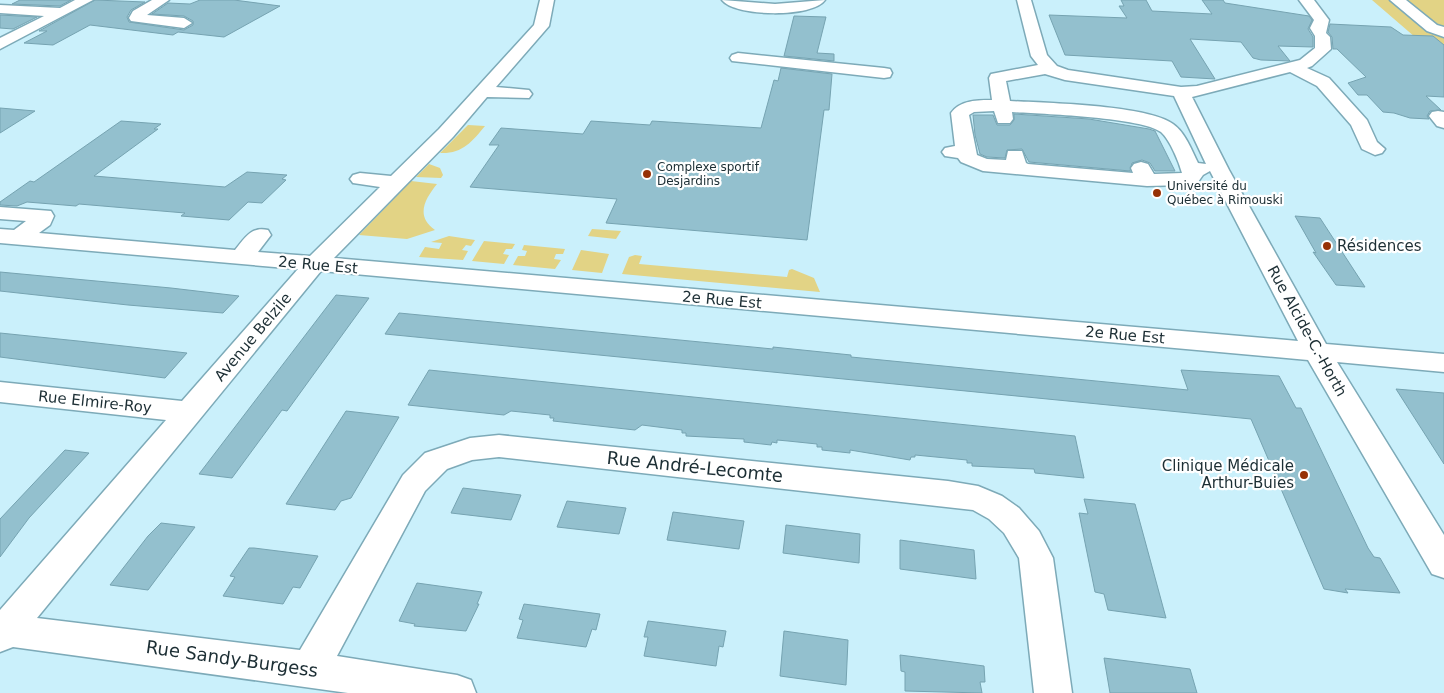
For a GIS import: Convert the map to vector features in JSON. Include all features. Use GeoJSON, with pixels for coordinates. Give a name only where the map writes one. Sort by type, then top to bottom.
{"type":"FeatureCollection","features":[{"type":"Feature","properties":{"kind":"street"},"geometry":{"type":"LineString","coordinates":[[0,44],[86,0]]}},
{"type":"Feature","properties":{"kind":"street"},"geometry":{"type":"LineString","coordinates":[[162,0],[138,14],[136,18],[184,23]]}},
{"type":"Feature","properties":{"kind":"street","name":"Avenue Belzile"},"geometry":{"type":"LineString","coordinates":[[3,633],[314,265],[536,38],[547,0]]}},
{"type":"Feature","properties":{"kind":"street"},"geometry":{"type":"LineString","coordinates":[[729,0],[747,5],[794,8],[815,3]]}},
{"type":"Feature","properties":{"kind":"street"},"geometry":{"type":"LineString","coordinates":[[1024,0],[1040,56],[1049,68],[1065,75],[1181,92],[1197,91],[1292,67],[1306,63],[1317,56],[1323,49],[1318,28],[1322,20],[1306,0]]}},
{"type":"Feature","properties":{"kind":"street"},"geometry":{"type":"LineString","coordinates":[[1397,0],[1432,28],[1444,32]]}},
{"type":"Feature","properties":{"kind":"street"},"geometry":{"type":"LineString","coordinates":[[0,9],[62,12]]}},
{"type":"Feature","properties":{"kind":"street"},"geometry":{"type":"LineString","coordinates":[[738,58],[884,73]]}},
{"type":"Feature","properties":{"kind":"street"},"geometry":{"type":"LineString","coordinates":[[1292,67],[1323,82],[1360,124],[1377,140]]}},
{"type":"Feature","properties":{"kind":"street"},"geometry":{"type":"LineString","coordinates":[[1003,113],[997,78],[1049,68]]}},
{"type":"Feature","properties":{"kind":"street"},"geometry":{"type":"LineString","coordinates":[[483,92],[523,94]]}},
{"type":"Feature","properties":{"kind":"street","name":"Rue Alcide-C.-Horth"},"geometry":{"type":"LineString","coordinates":[[1181,92],[1219,170],[1317,352],[1444,564]]}},
{"type":"Feature","properties":{"kind":"street"},"geometry":{"type":"LineString","coordinates":[[978,106],[1003,113],[1120,122],[1147,120],[1164,126],[1169,130],[1193,175],[1190,178],[1144,174],[1028,170],[1016,161],[983,165],[959,152],[954,113],[969,107],[978,106]]}},
{"type":"Feature","properties":{"kind":"street"},"geometry":{"type":"LineString","coordinates":[[1190,168],[1219,170]]}},
{"type":"Feature","properties":{"kind":"street"},"geometry":{"type":"LineString","coordinates":[[360,178],[396,183]]}},
{"type":"Feature","properties":{"kind":"street"},"geometry":{"type":"LineString","coordinates":[[0,213],[43,216],[42,220],[9,237]]}},
{"type":"Feature","properties":{"kind":"street"},"geometry":{"type":"LineString","coordinates":[[240,258],[260,235]]}},
{"type":"Feature","properties":{"kind":"street","name":"2e Rue Est"},"geometry":{"type":"LineString","coordinates":[[9,237],[1444,363]]}},
{"type":"Feature","properties":{"kind":"street","name":"Rue Elmire-Roy"},"geometry":{"type":"LineString","coordinates":[[0,392],[190,412]]}},
{"type":"Feature","properties":{"kind":"street","name":"Rue André-Lecomte"},"geometry":{"type":"LineString","coordinates":[[310,669],[414,482],[436,461],[470,449],[499,446],[948,493],[982,500],[1015,522],[1031,542],[1036,558],[1053,693]]}},
{"type":"Feature","properties":{"kind":"street","name":"Rue Sandy-Burgess"},"geometry":{"type":"LineString","coordinates":[[3,633],[310,669],[457,693]]}},
{"type":"Feature","properties":{"kind":"shaded area"},"geometry":{"type":"Polygon","coordinates":[[[1372,0],[1444,0],[1444,62],[1372,0]]]}},
{"type":"Feature","properties":{"kind":"shaded area"},"geometry":{"type":"Polygon","coordinates":[[[468,125],[485,126],[466,146],[448,153],[440,153],[468,125]]]}},
{"type":"Feature","properties":{"kind":"shaded area"},"geometry":{"type":"Polygon","coordinates":[[[429,164],[440,168],[443,175],[441,178],[416,177],[429,164]]]}},
{"type":"Feature","properties":{"kind":"shaded area"},"geometry":{"type":"Polygon","coordinates":[[[411,181],[437,184],[424,207],[425,219],[435,230],[407,239],[359,235],[411,181]]]}},
{"type":"Feature","properties":{"kind":"shaded area"},"geometry":{"type":"Polygon","coordinates":[[[592,229],[621,231],[616,239],[588,236],[592,229]]]}},
{"type":"Feature","properties":{"kind":"shaded area"},"geometry":{"type":"Polygon","coordinates":[[[449,236],[475,240],[471,246],[466,245],[462,250],[468,251],[463,260],[419,257],[425,247],[439,249],[442,243],[431,242],[449,236]]]}},
{"type":"Feature","properties":{"kind":"shaded area"},"geometry":{"type":"Polygon","coordinates":[[[484,241],[515,244],[512,249],[506,249],[503,254],[509,255],[504,264],[472,261],[484,241]]]}},
{"type":"Feature","properties":{"kind":"shaded area"},"geometry":{"type":"Polygon","coordinates":[[[524,245],[565,249],[563,254],[556,254],[554,259],[561,260],[555,269],[513,265],[518,256],[525,256],[527,251],[522,250],[524,245]]]}},
{"type":"Feature","properties":{"kind":"shaded area"},"geometry":{"type":"Polygon","coordinates":[[[581,250],[609,254],[602,273],[572,270],[581,250]]]}},
{"type":"Feature","properties":{"kind":"shaded area"},"geometry":{"type":"Polygon","coordinates":[[[635,255],[642,256],[639,264],[787,277],[789,270],[792,269],[814,278],[820,292],[622,274],[629,257],[635,255]]]}},
{"type":"Feature","properties":{"kind":"building"},"geometry":{"type":"Polygon","coordinates":[[[20,0],[71,0],[60,6],[12,4],[20,0]]]}},
{"type":"Feature","properties":{"kind":"building"},"geometry":{"type":"Polygon","coordinates":[[[95,0],[145,2],[131,10],[127,17],[129,22],[184,30],[193,25],[193,21],[184,16],[152,14],[168,3],[190,4],[200,0],[234,0],[280,6],[224,37],[178,32],[173,35],[90,25],[53,45],[24,43],[47,31],[39,31],[95,0]]]}},
{"type":"Feature","properties":{"kind":"building"},"geometry":{"type":"Polygon","coordinates":[[[1121,0],[1146,0],[1152,11],[1212,14],[1202,0],[1223,0],[1225,3],[1309,16],[1312,20],[1308,29],[1313,37],[1313,47],[1278,46],[1290,61],[1261,60],[1253,58],[1241,42],[1190,39],[1215,79],[1181,77],[1172,61],[1065,55],[1049,15],[1127,18],[1119,6],[1124,6],[1121,0]]]}},
{"type":"Feature","properties":{"kind":"building"},"geometry":{"type":"Polygon","coordinates":[[[0,15],[37,17],[13,29],[0,28],[0,15]]]}},
{"type":"Feature","properties":{"kind":"building"},"geometry":{"type":"Polygon","coordinates":[[[794,16],[826,17],[817,53],[834,54],[834,61],[784,56],[794,16]]]}},
{"type":"Feature","properties":{"kind":"building"},"geometry":{"type":"Polygon","coordinates":[[[1330,24],[1391,27],[1403,35],[1433,36],[1444,45],[1444,97],[1426,96],[1441,110],[1430,111],[1427,116],[1429,119],[1410,118],[1383,112],[1367,95],[1358,95],[1348,83],[1366,77],[1337,49],[1333,49],[1332,37],[1328,32],[1330,24]]]}},
{"type":"Feature","properties":{"kind":"building","name":"Complexe sportif Desjardins"},"geometry":{"type":"Polygon","coordinates":[[[781,68],[832,74],[829,110],[824,110],[807,240],[606,223],[617,199],[470,187],[499,145],[489,145],[501,128],[583,134],[591,121],[650,125],[652,121],[761,128],[774,80],[778,81],[781,68]]]}},
{"type":"Feature","properties":{"kind":"building"},"geometry":{"type":"Polygon","coordinates":[[[0,108],[35,111],[0,133],[0,108]]]}},
{"type":"Feature","properties":{"kind":"building"},"geometry":{"type":"Polygon","coordinates":[[[1014,114],[1089,119],[1155,131],[1175,171],[1155,171],[1150,163],[1142,160],[1132,163],[1130,171],[1029,162],[1022,149],[1007,150],[1005,158],[987,157],[980,154],[975,135],[973,115],[993,115],[997,125],[1010,125],[1014,120],[1014,114]]]}},
{"type":"Feature","properties":{"kind":"building"},"geometry":{"type":"Polygon","coordinates":[[[121,121],[161,124],[154,129],[158,129],[94,176],[225,187],[247,172],[287,175],[282,179],[286,180],[262,203],[248,202],[229,220],[181,216],[185,213],[79,204],[76,206],[27,202],[17,206],[0,205],[0,202],[30,181],[34,182],[121,121]]]}},
{"type":"Feature","properties":{"kind":"building"},"geometry":{"type":"Polygon","coordinates":[[[1295,216],[1320,218],[1365,287],[1336,285],[1313,252],[1316,253],[1295,216]]]}},
{"type":"Feature","properties":{"kind":"building"},"geometry":{"type":"Polygon","coordinates":[[[0,272],[239,296],[223,313],[128,305],[0,291],[0,272]]]}},
{"type":"Feature","properties":{"kind":"building"},"geometry":{"type":"Polygon","coordinates":[[[336,295],[369,298],[287,411],[282,410],[232,478],[199,474],[336,295]]]}},
{"type":"Feature","properties":{"kind":"building"},"geometry":{"type":"Polygon","coordinates":[[[399,313],[773,349],[773,347],[851,355],[851,357],[1188,390],[1181,370],[1279,376],[1296,408],[1301,408],[1368,548],[1374,557],[1380,558],[1400,593],[1345,589],[1348,593],[1324,589],[1251,419],[385,334],[399,313]]]}},
{"type":"Feature","properties":{"kind":"building"},"geometry":{"type":"Polygon","coordinates":[[[0,333],[187,353],[165,378],[0,357],[0,333]]]}},
{"type":"Feature","properties":{"kind":"building"},"geometry":{"type":"Polygon","coordinates":[[[429,370],[1075,436],[1084,478],[1035,473],[1034,469],[972,466],[972,463],[967,463],[967,460],[915,455],[910,460],[850,450],[850,453],[822,450],[822,447],[817,447],[817,444],[777,440],[777,443],[772,442],[771,445],[744,442],[744,439],[686,436],[686,433],[682,433],[682,430],[642,425],[635,430],[553,421],[554,418],[550,418],[550,415],[511,411],[504,415],[408,405],[429,370]]]}},
{"type":"Feature","properties":{"kind":"building"},"geometry":{"type":"Polygon","coordinates":[[[1396,389],[1444,393],[1444,464],[1396,389]]]}},
{"type":"Feature","properties":{"kind":"building"},"geometry":{"type":"Polygon","coordinates":[[[346,411],[399,417],[351,498],[341,501],[335,510],[286,504],[346,411]]]}},
{"type":"Feature","properties":{"kind":"building"},"geometry":{"type":"Polygon","coordinates":[[[65,450],[89,453],[29,518],[0,557],[0,519],[65,450]]]}},
{"type":"Feature","properties":{"kind":"building"},"geometry":{"type":"Polygon","coordinates":[[[463,488],[521,495],[511,520],[451,513],[463,488]]]}},
{"type":"Feature","properties":{"kind":"building"},"geometry":{"type":"Polygon","coordinates":[[[1084,499],[1135,504],[1166,618],[1108,610],[1104,594],[1095,592],[1079,513],[1088,514],[1084,499]]]}},
{"type":"Feature","properties":{"kind":"building"},"geometry":{"type":"Polygon","coordinates":[[[567,501],[626,508],[619,534],[557,527],[567,501]]]}},
{"type":"Feature","properties":{"kind":"building"},"geometry":{"type":"Polygon","coordinates":[[[673,512],[744,521],[739,549],[667,540],[673,512]]]}},
{"type":"Feature","properties":{"kind":"building"},"geometry":{"type":"Polygon","coordinates":[[[161,523],[195,527],[148,590],[110,585],[148,536],[161,523]]]}},
{"type":"Feature","properties":{"kind":"building"},"geometry":{"type":"Polygon","coordinates":[[[786,525],[860,534],[859,563],[783,553],[786,525]]]}},
{"type":"Feature","properties":{"kind":"building"},"geometry":{"type":"Polygon","coordinates":[[[900,540],[974,550],[976,579],[900,569],[900,540]]]}},
{"type":"Feature","properties":{"kind":"building"},"geometry":{"type":"Polygon","coordinates":[[[249,548],[318,556],[300,588],[293,587],[283,604],[223,596],[235,577],[230,576],[249,548]]]}},
{"type":"Feature","properties":{"kind":"building"},"geometry":{"type":"Polygon","coordinates":[[[417,583],[482,592],[477,604],[479,604],[466,631],[414,626],[415,624],[399,621],[417,583]]]}},
{"type":"Feature","properties":{"kind":"building"},"geometry":{"type":"Polygon","coordinates":[[[524,604],[600,614],[596,630],[592,629],[586,647],[517,638],[523,620],[519,619],[524,604]]]}},
{"type":"Feature","properties":{"kind":"building"},"geometry":{"type":"Polygon","coordinates":[[[648,621],[726,631],[723,647],[719,646],[716,666],[644,656],[648,637],[644,637],[648,621]]]}},
{"type":"Feature","properties":{"kind":"building"},"geometry":{"type":"Polygon","coordinates":[[[784,631],[848,640],[846,685],[780,676],[784,631]]]}},
{"type":"Feature","properties":{"kind":"building"},"geometry":{"type":"Polygon","coordinates":[[[900,655],[984,666],[985,682],[980,682],[982,693],[905,691],[905,672],[901,671],[900,655]]]}},
{"type":"Feature","properties":{"kind":"building"},"geometry":{"type":"Polygon","coordinates":[[[1104,658],[1190,669],[1197,693],[1110,693],[1104,658]]]}},
{"type":"Feature","properties":{"kind":"place","name":"Complexe sportif Desjardins"},"geometry":{"type":"Point","coordinates":[647,174]}},
{"type":"Feature","properties":{"kind":"place","name":"Université du Québec à Rimouski"},"geometry":{"type":"Point","coordinates":[1157,193]}},
{"type":"Feature","properties":{"kind":"place","name":"Résidences"},"geometry":{"type":"Point","coordinates":[1327,246]}},
{"type":"Feature","properties":{"kind":"place","name":"Clinique Médicale Arthur-Buies"},"geometry":{"type":"Point","coordinates":[1304,475]}}]}
